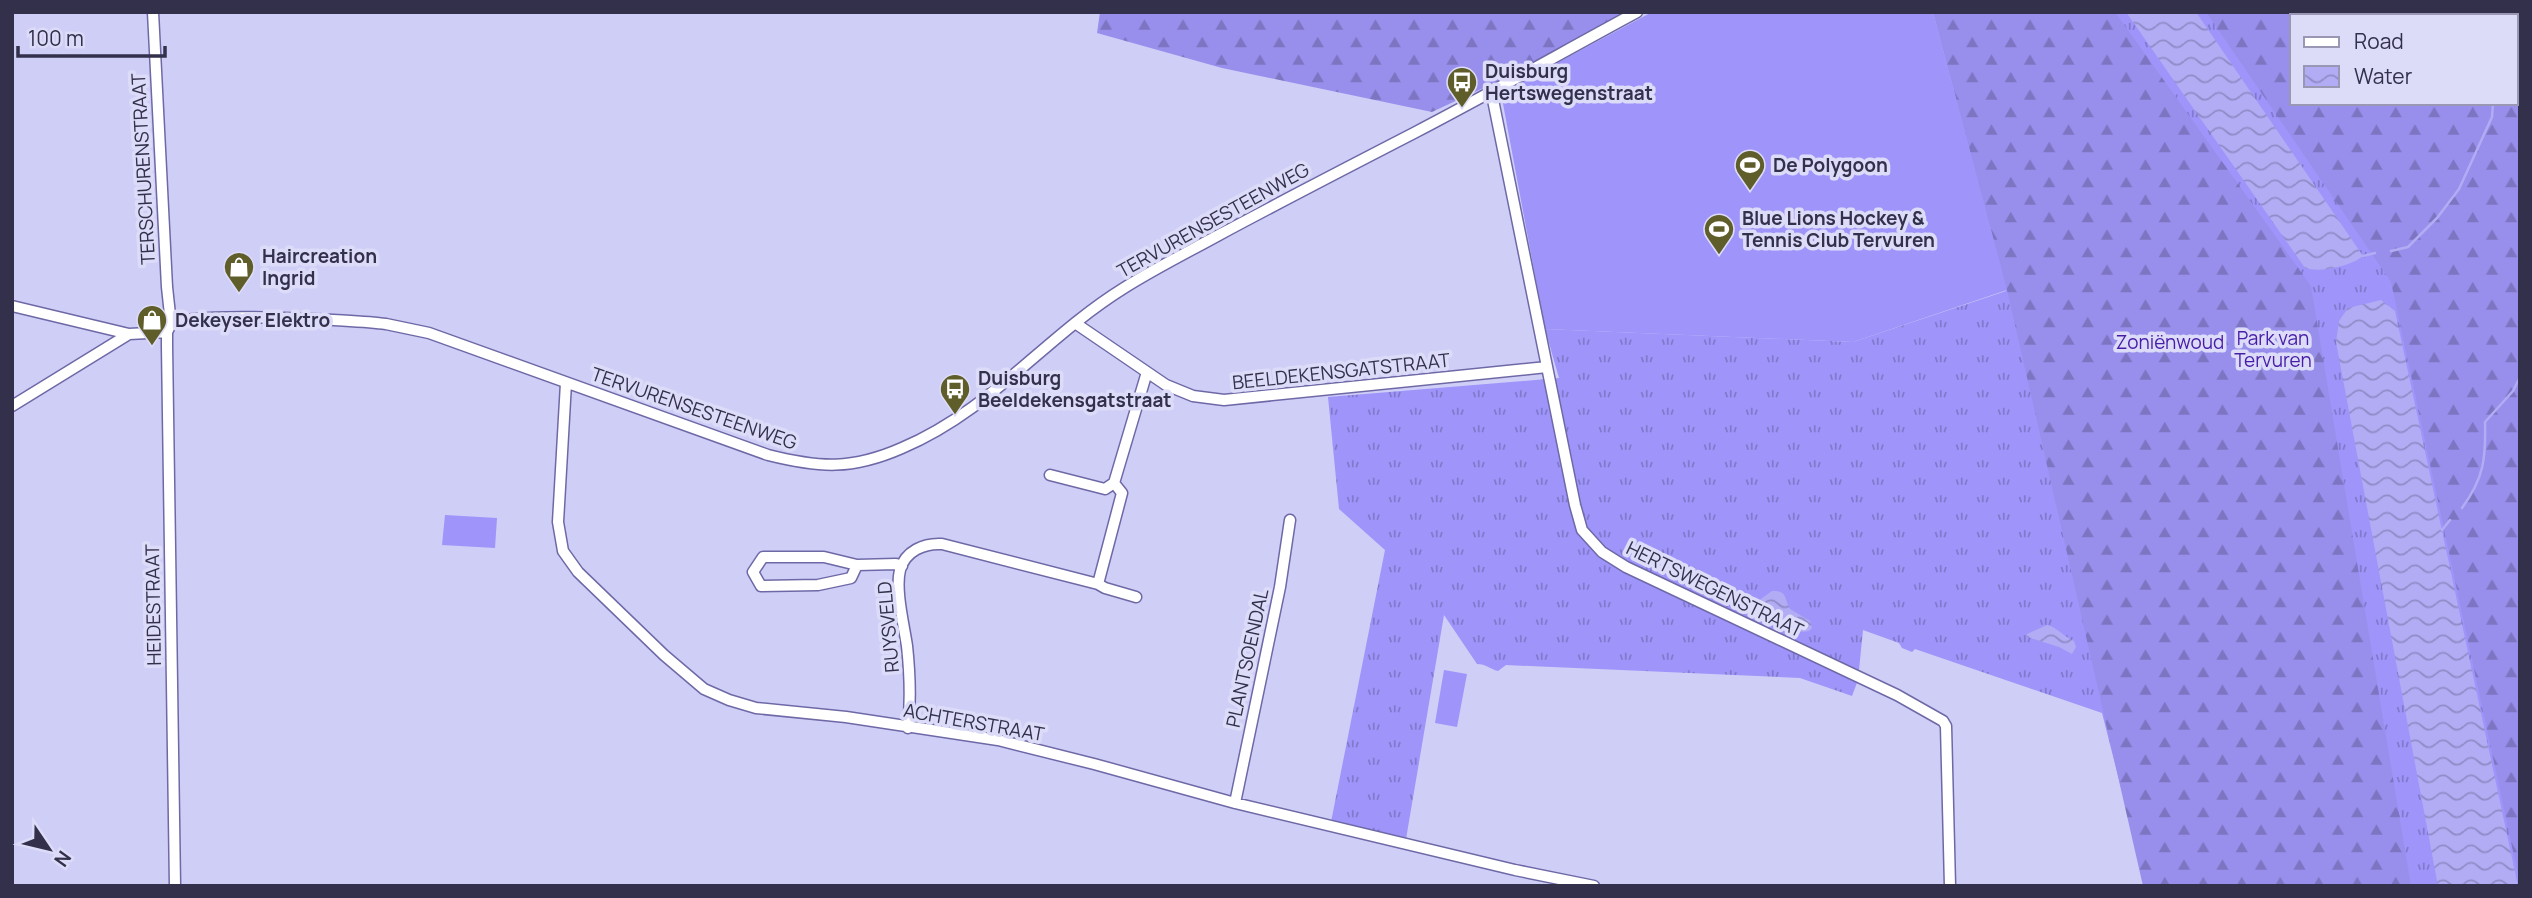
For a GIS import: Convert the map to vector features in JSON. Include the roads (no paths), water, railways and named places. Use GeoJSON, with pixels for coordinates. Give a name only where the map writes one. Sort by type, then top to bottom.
{"type":"FeatureCollection","features":[{"type":"Feature","properties":{"kind":"street","name":"TERSCHURENSTRAAT"},"geometry":{"type":"LineString","coordinates":[[153,12],[169,328]]}},
{"type":"Feature","properties":{"kind":"street","name":"TERVURENSESTEENWEG"},"geometry":{"type":"LineString","coordinates":[[129,334],[169,328],[179,319],[210,317],[342,320],[385,324],[429,333],[768,455],[825,466],[856,463],[902,448],[962,416],[1005,385],[1075,323],[1144,276],[1289,197],[1455,112],[1637,12]]}},
{"type":"Feature","properties":{"kind":"street","name":"HERTSWEGENSTRAAT"},"geometry":{"type":"LineString","coordinates":[[1491,90],[1546,367],[1582,530],[1602,552],[1626,568],[1897,695],[1943,721],[1946,726],[1950,886]]}},
{"type":"Feature","properties":{"kind":"street"},"geometry":{"type":"LineString","coordinates":[[12,306],[129,334]]}},
{"type":"Feature","properties":{"kind":"street","name":"BEELDEKENSGATSTRAAT"},"geometry":{"type":"LineString","coordinates":[[1075,323],[1166,385],[1193,396],[1224,400],[1546,367]]}},
{"type":"Feature","properties":{"kind":"street","name":"HEIDESTRAAT"},"geometry":{"type":"LineString","coordinates":[[169,328],[175,886]]}},
{"type":"Feature","properties":{"kind":"street"},"geometry":{"type":"LineString","coordinates":[[12,406],[129,334]]}},
{"type":"Feature","properties":{"kind":"street"},"geometry":{"type":"LineString","coordinates":[[1050,475],[1105,489],[1114,483],[1147,372]]}},
{"type":"Feature","properties":{"kind":"street","name":"ACHTERSTRAAT"},"geometry":{"type":"LineString","coordinates":[[565,383],[558,522],[563,551],[578,572],[682,672],[704,688],[757,708],[846,717],[998,740],[1235,803],[1515,870],[1594,886]]}},
{"type":"Feature","properties":{"kind":"street"},"geometry":{"type":"LineString","coordinates":[[1098,584],[1122,493],[1114,483]]}},
{"type":"Feature","properties":{"kind":"street","name":"PLANTSOENDAL"},"geometry":{"type":"LineString","coordinates":[[1235,803],[1280,587],[1290,520]]}},
{"type":"Feature","properties":{"kind":"street","name":"RUYSVELD"},"geometry":{"type":"LineString","coordinates":[[908,728],[911,695],[899,584],[902,566],[915,550],[928,544],[942,544],[1098,584],[1105,589],[1136,597]]}},
{"type":"Feature","properties":{"kind":"street"},"geometry":{"type":"LineString","coordinates":[[857,565],[851,578],[818,585],[761,586],[753,572],[763,556],[824,557],[857,565],[902,566]]}},
{"type":"Feature","properties":{"kind":"water"},"geometry":{"type":"Polygon","coordinates":[[[2126,12],[2196,12],[2363,256],[2336,268],[2305,268],[2126,12]]]}},
{"type":"Feature","properties":{"kind":"water"},"geometry":{"type":"Polygon","coordinates":[[[2381,300],[2395,311],[2518,886],[2438,886],[2336,342],[2339,321],[2348,308],[2381,300]]]}},
{"type":"Feature","properties":{"kind":"water"},"geometry":{"type":"Polygon","coordinates":[[[1772,591],[1783,593],[1790,609],[1810,621],[1812,628],[1809,631],[1795,630],[1777,616],[1759,610],[1758,601],[1772,591]]]}},
{"type":"Feature","properties":{"kind":"water"},"geometry":{"type":"Polygon","coordinates":[[[2047,625],[2074,641],[2076,647],[2072,654],[2027,637],[2027,634],[2047,625]]]}},
{"type":"Feature","properties":{"kind":"waterway"},"geometry":{"type":"LineString","coordinates":[[2391,251],[2408,247],[2437,218],[2459,189],[2492,117],[2493,105]]}},
{"type":"Feature","properties":{"kind":"waterway"},"geometry":{"type":"LineString","coordinates":[[2363,256],[2375,253]]}},
{"type":"Feature","properties":{"kind":"waterway"},"geometry":{"type":"LineString","coordinates":[[2462,508],[2475,487],[2482,467],[2485,422],[2513,391],[2520,377]]}},
{"type":"Feature","properties":{"kind":"waterway"},"geometry":{"type":"LineString","coordinates":[[2442,530],[2450,520]]}},
{"type":"Feature","properties":{"kind":"place","name":"Duisburg Hertswegenstraat"},"geometry":{"type":"Point","coordinates":[1462,109]}},
{"type":"Feature","properties":{"kind":"place","name":"De Polygoon"},"geometry":{"type":"Point","coordinates":[1750,192]}},
{"type":"Feature","properties":{"kind":"place","name":"Blue Lions Hockey & Tennis Club Tervuren"},"geometry":{"type":"Point","coordinates":[1719,256]}},
{"type":"Feature","properties":{"kind":"place","name":"Haircreation Ingrid"},"geometry":{"type":"Point","coordinates":[239,294]}},
{"type":"Feature","properties":{"kind":"place","name":"Dekeyser Elektro"},"geometry":{"type":"Point","coordinates":[152,347]}},
{"type":"Feature","properties":{"kind":"place","name":"Duisburg Beeldekensgatstraat"},"geometry":{"type":"Point","coordinates":[955,416]}},
{"type":"Feature","properties":{"kind":"park label","name":"Zoniënwoud"},"geometry":{"type":"Point","coordinates":[2170,342]}},
{"type":"Feature","properties":{"kind":"park label","name":"Park van Tervuren"},"geometry":{"type":"Point","coordinates":[2273,349]}}]}
